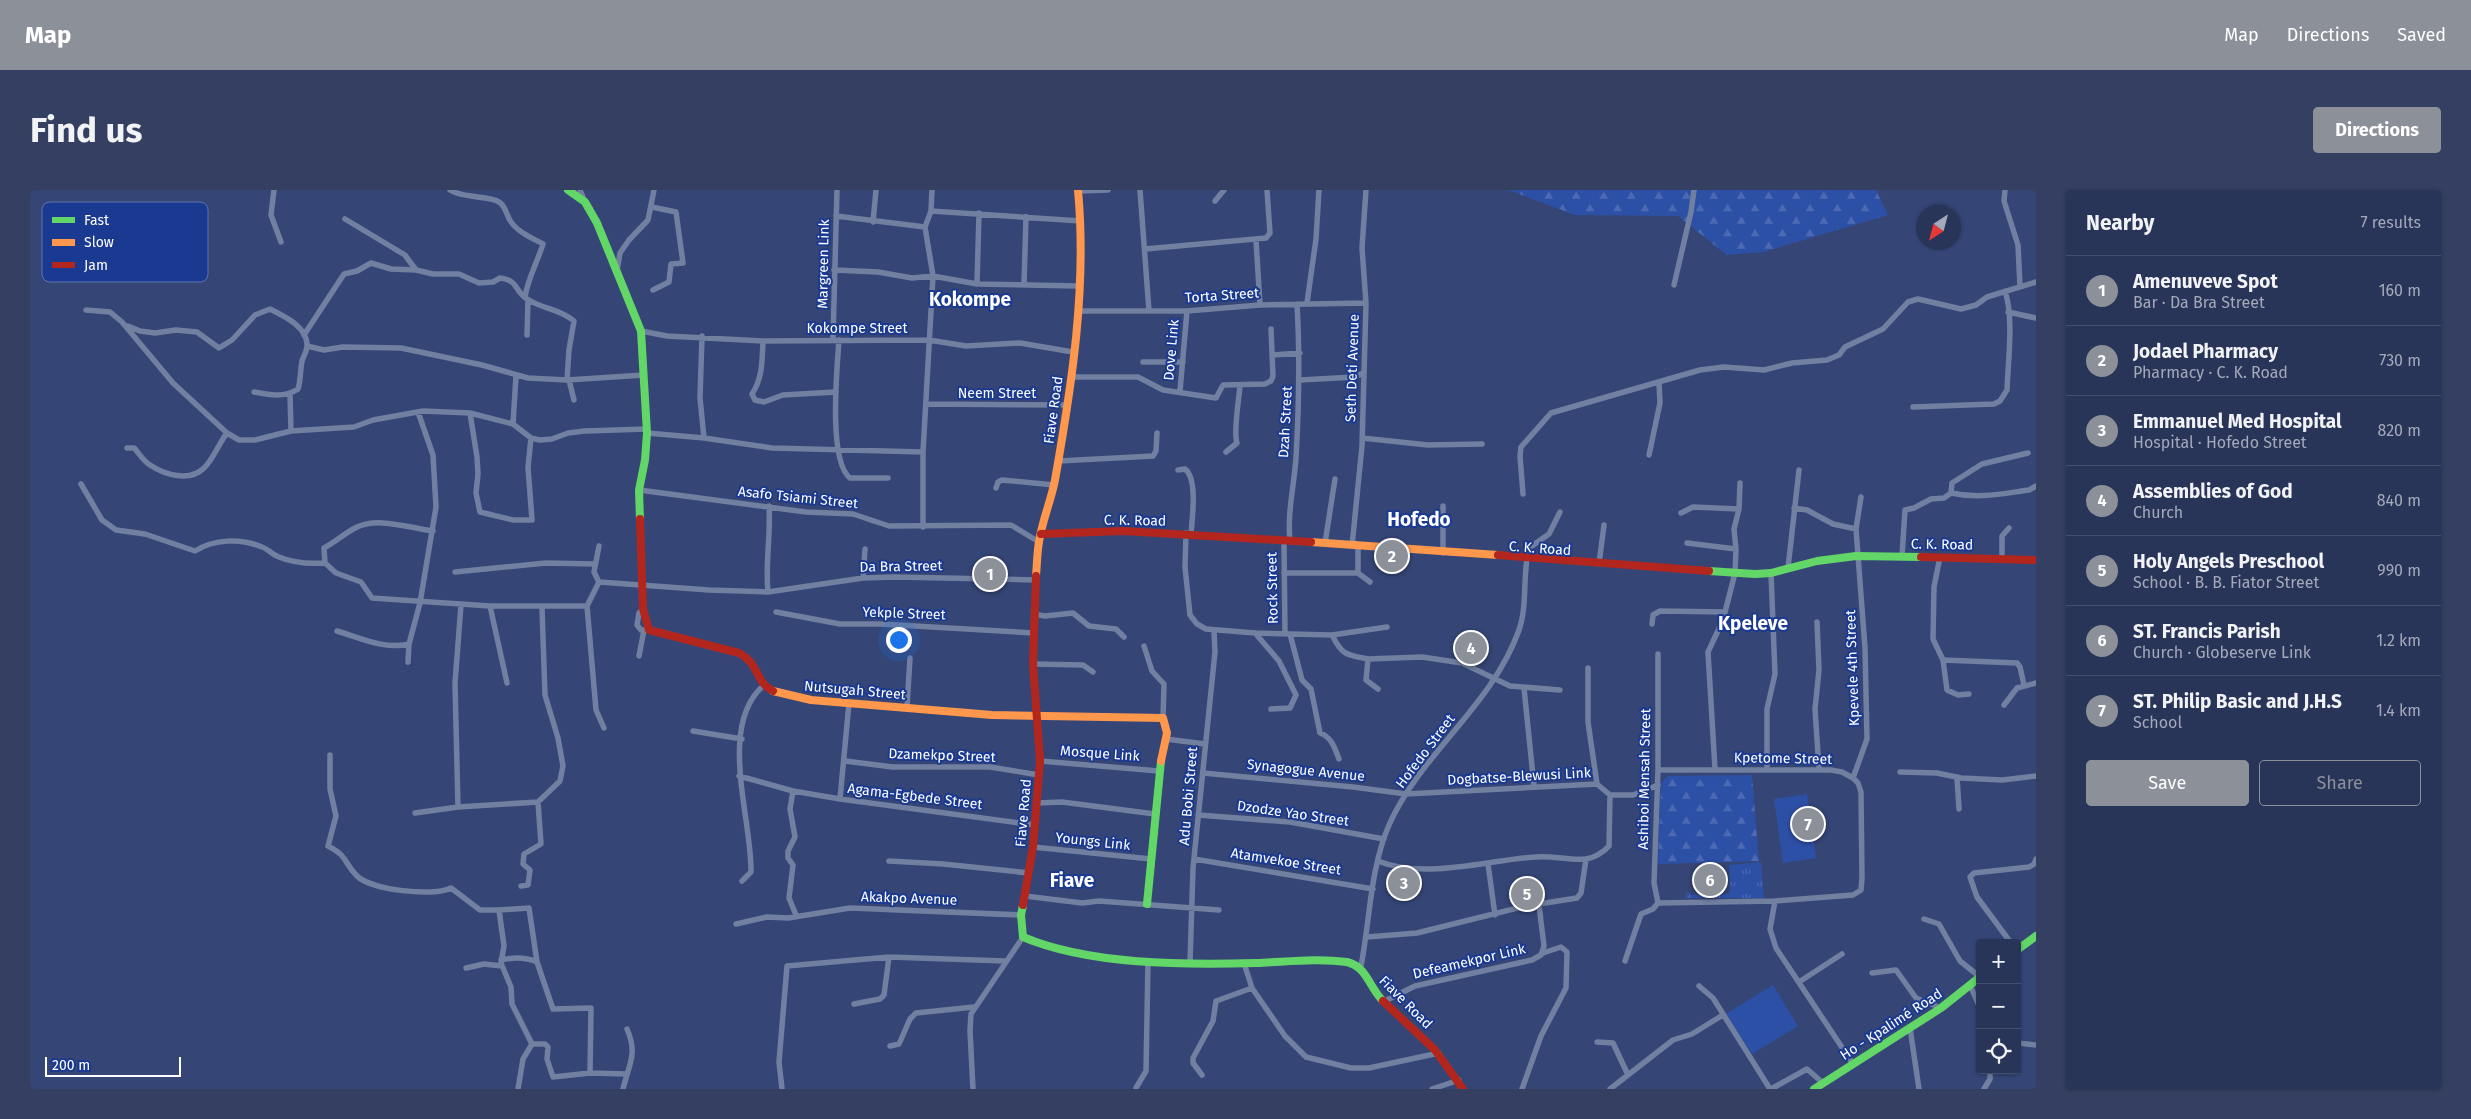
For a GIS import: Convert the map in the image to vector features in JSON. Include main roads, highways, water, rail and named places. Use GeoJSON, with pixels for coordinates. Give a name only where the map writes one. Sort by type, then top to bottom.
{"type":"FeatureCollection","features":[{"type":"Feature","properties":{"kind":"place","name":"Jodael Pharmacy"},"geometry":{"type":"Point","coordinates":[1392,556]}},
{"type":"Feature","properties":{"kind":"place","name":"Amenuveve Spot"},"geometry":{"type":"Point","coordinates":[990,574]}},
{"type":"Feature","properties":{"kind":"place","name":"Assemblies of God"},"geometry":{"type":"Point","coordinates":[1471,648]}},
{"type":"Feature","properties":{"kind":"place","name":"ST. Philip Basic and J.H.S"},"geometry":{"type":"Point","coordinates":[1808,824]}},
{"type":"Feature","properties":{"kind":"place","name":"ST. Francis Parish"},"geometry":{"type":"Point","coordinates":[1710,880]}},
{"type":"Feature","properties":{"kind":"place","name":"Emmanuel Med Hospital"},"geometry":{"type":"Point","coordinates":[1404,883]}},
{"type":"Feature","properties":{"kind":"place","name":"Holy Angels Preschool"},"geometry":{"type":"Point","coordinates":[1527,894]}},
{"type":"Feature","properties":{"kind":"district","name":"Kokompe"},"geometry":{"type":"Point","coordinates":[970,299]}},
{"type":"Feature","properties":{"kind":"district","name":"Hofedo"},"geometry":{"type":"Point","coordinates":[1419,519]}},
{"type":"Feature","properties":{"kind":"district","name":"Kpeleve"},"geometry":{"type":"Point","coordinates":[1753,623]}},
{"type":"Feature","properties":{"kind":"district","name":"Fiave"},"geometry":{"type":"Point","coordinates":[1072,880]}}]}
